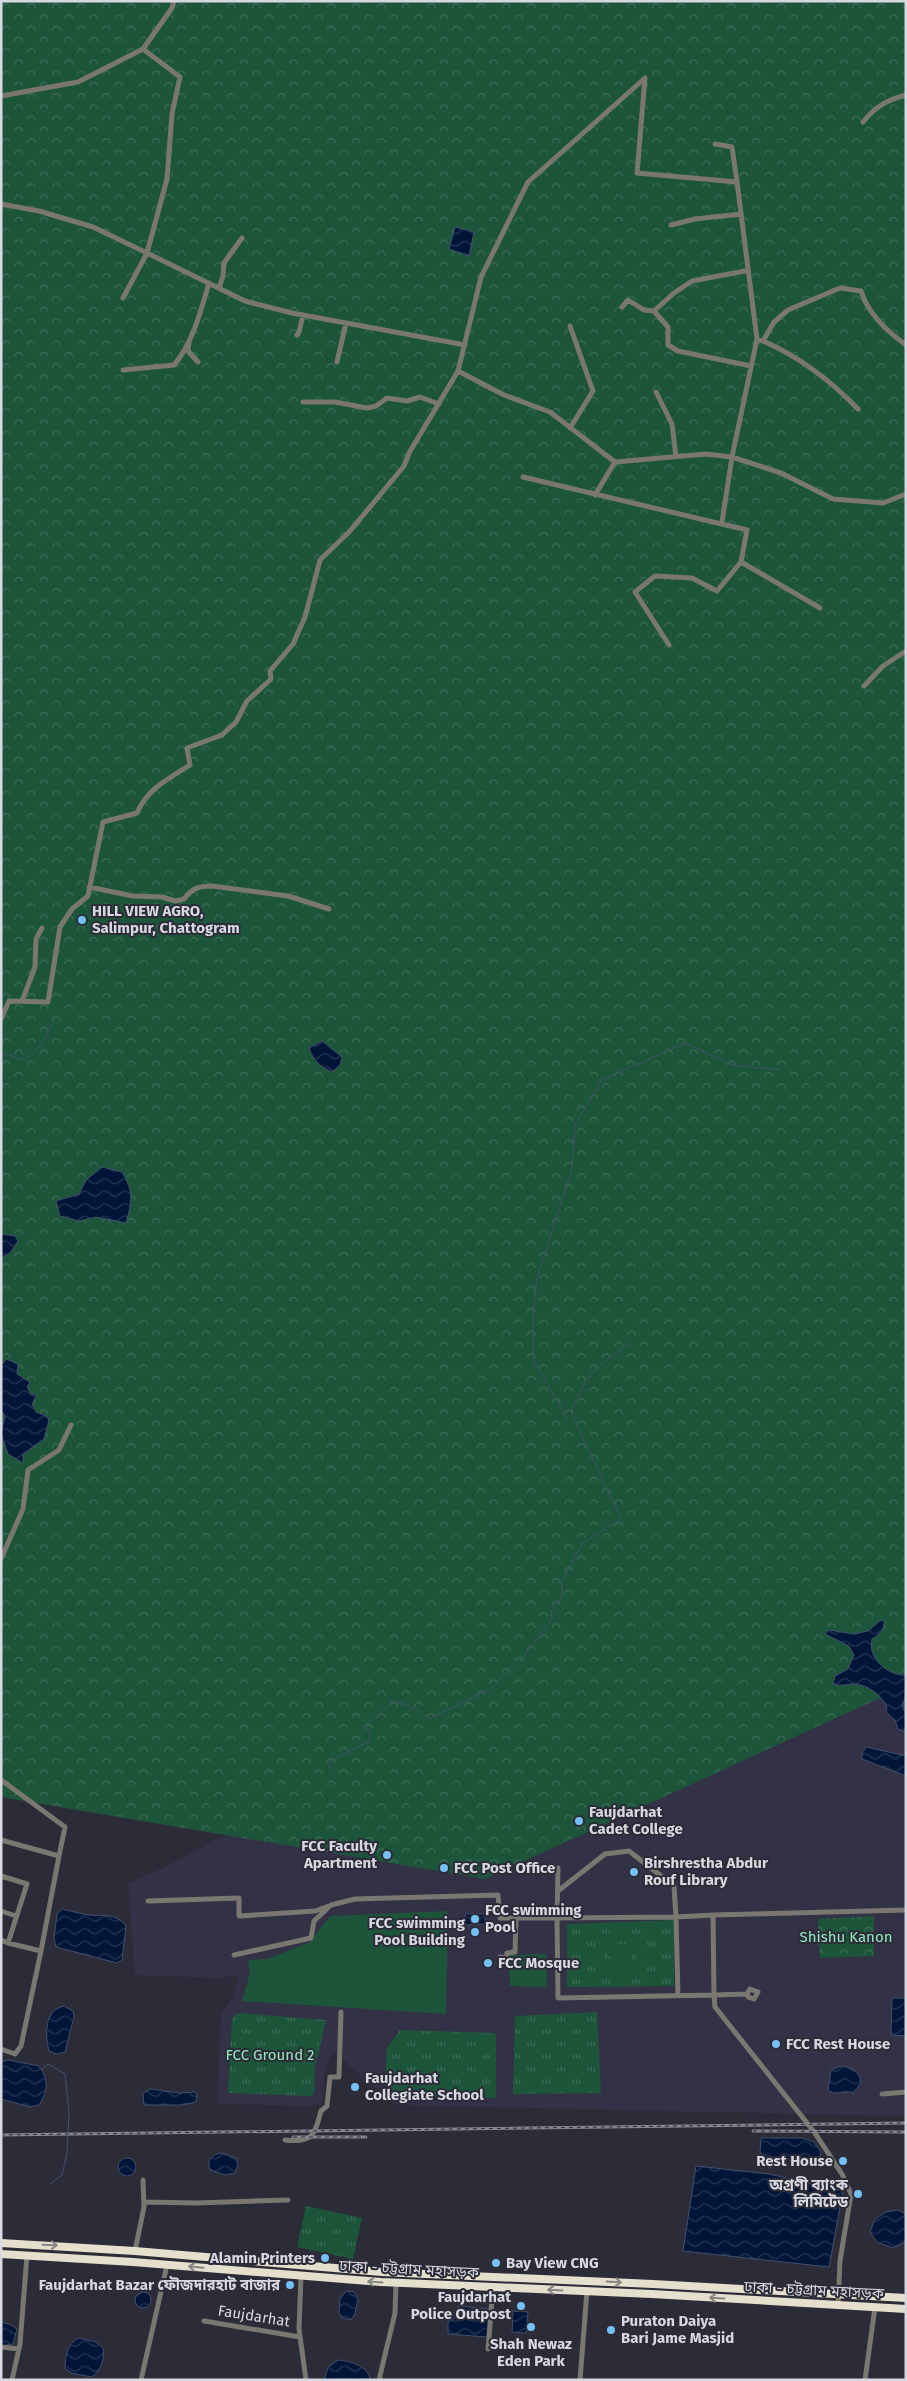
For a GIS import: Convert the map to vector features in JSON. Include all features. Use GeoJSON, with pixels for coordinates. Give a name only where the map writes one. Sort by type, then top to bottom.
{"type":"FeatureCollection","features":[{"type":"Feature","properties":{"kind":"highway","name":"ঢাকা - চট্টগ্রাম মহাসড়ক"},"geometry":{"type":"LineString","coordinates":[[1,2243],[135,2251],[382,2272],[906,2298]]}},
{"type":"Feature","properties":{"kind":"highway","name":"ঢাকা - চট্টগ্রাম মহাসড়ক"},"geometry":{"type":"LineString","coordinates":[[1,2254],[167,2265],[301,2277],[906,2309]]}},
{"type":"Feature","properties":{"kind":"street"},"geometry":{"type":"LineString","coordinates":[[1,96],[78,82],[143,49],[172,8],[174,1]]}},
{"type":"Feature","properties":{"kind":"street"},"geometry":{"type":"LineString","coordinates":[[123,298],[147,253],[167,178],[172,114],[180,77],[143,49]]}},
{"type":"Feature","properties":{"kind":"street"},"geometry":{"type":"LineString","coordinates":[[1,1019],[9,1001],[48,1002],[60,927],[72,909],[88,896],[103,822],[136,813],[143,798],[154,787],[190,765],[187,748],[222,736],[236,722],[247,701],[271,679],[270,671],[293,644],[305,617],[320,560],[350,531],[404,466],[409,453],[458,371],[482,277],[528,182],[645,78],[637,173],[737,182]]}},
{"type":"Feature","properties":{"kind":"street"},"geometry":{"type":"LineString","coordinates":[[863,122],[872,110],[884,101],[906,95]]}},
{"type":"Feature","properties":{"kind":"street"},"geometry":{"type":"LineString","coordinates":[[715,144],[732,146],[757,339],[732,457],[722,522]]}},
{"type":"Feature","properties":{"kind":"street"},"geometry":{"type":"LineString","coordinates":[[1,204],[39,211],[94,227],[245,301],[303,315],[465,345]]}},
{"type":"Feature","properties":{"kind":"street"},"geometry":{"type":"LineString","coordinates":[[671,225],[686,221],[741,214]]}},
{"type":"Feature","properties":{"kind":"street"},"geometry":{"type":"LineString","coordinates":[[219,288],[223,276],[224,263],[242,238]]}},
{"type":"Feature","properties":{"kind":"street"},"geometry":{"type":"LineString","coordinates":[[654,311],[674,293],[692,281],[745,271]]}},
{"type":"Feature","properties":{"kind":"street"},"geometry":{"type":"LineString","coordinates":[[123,370],[174,365],[180,358],[190,337],[209,283]]}},
{"type":"Feature","properties":{"kind":"street"},"geometry":{"type":"LineString","coordinates":[[763,341],[774,322],[788,310],[840,288],[861,291],[864,300],[877,320],[906,345]]}},
{"type":"Feature","properties":{"kind":"street"},"geometry":{"type":"LineString","coordinates":[[622,307],[628,300],[644,310],[654,311],[668,327],[668,345],[678,352],[751,366]]}},
{"type":"Feature","properties":{"kind":"street"},"geometry":{"type":"LineString","coordinates":[[297,335],[303,315]]}},
{"type":"Feature","properties":{"kind":"street"},"geometry":{"type":"LineString","coordinates":[[337,362],[346,323]]}},
{"type":"Feature","properties":{"kind":"street"},"geometry":{"type":"LineString","coordinates":[[570,326],[593,391],[570,428]]}},
{"type":"Feature","properties":{"kind":"street"},"geometry":{"type":"LineString","coordinates":[[190,337],[188,350],[198,362]]}},
{"type":"Feature","properties":{"kind":"street"},"geometry":{"type":"LineString","coordinates":[[757,339],[793,354],[840,390],[858,409]]}},
{"type":"Feature","properties":{"kind":"street"},"geometry":{"type":"LineString","coordinates":[[458,371],[504,395],[550,412],[615,462],[706,454],[732,457],[781,473],[834,499],[883,503],[906,494]]}},
{"type":"Feature","properties":{"kind":"street"},"geometry":{"type":"LineString","coordinates":[[656,392],[672,424],[676,457]]}},
{"type":"Feature","properties":{"kind":"street"},"geometry":{"type":"LineString","coordinates":[[303,402],[335,402],[367,408],[376,406],[387,398],[407,401],[420,397],[439,404]]}},
{"type":"Feature","properties":{"kind":"street"},"geometry":{"type":"LineString","coordinates":[[595,495],[615,462]]}},
{"type":"Feature","properties":{"kind":"street"},"geometry":{"type":"LineString","coordinates":[[522,477],[595,495],[722,522],[747,530],[741,562],[717,591],[692,578],[655,576],[636,592],[669,645]]}},
{"type":"Feature","properties":{"kind":"street"},"geometry":{"type":"LineString","coordinates":[[741,562],[820,608]]}},
{"type":"Feature","properties":{"kind":"street"},"geometry":{"type":"LineString","coordinates":[[864,686],[883,666],[906,651]]}},
{"type":"Feature","properties":{"kind":"street"},"geometry":{"type":"LineString","coordinates":[[89,887],[133,896],[162,897],[175,901],[184,900],[189,892],[200,886],[212,886],[288,896],[329,909]]}},
{"type":"Feature","properties":{"kind":"street"},"geometry":{"type":"LineString","coordinates":[[22,1001],[35,967],[36,940],[42,928]]}},
{"type":"Feature","properties":{"kind":"street"},"geometry":{"type":"LineString","coordinates":[[1,1559],[23,1509],[28,1470],[59,1450],[71,1425]]}},
{"type":"Feature","properties":{"kind":"street"},"geometry":{"type":"LineString","coordinates":[[1,1780],[65,1827],[41,1952],[20,2046],[15,2054],[1,2049]]}},
{"type":"Feature","properties":{"kind":"street"},"geometry":{"type":"LineString","coordinates":[[1,1840],[59,1856]]}},
{"type":"Feature","properties":{"kind":"street"},"geometry":{"type":"LineString","coordinates":[[558,1891],[605,1854],[629,1851],[674,1886],[678,1996]]}},
{"type":"Feature","properties":{"kind":"street"},"geometry":{"type":"LineString","coordinates":[[558,1868],[558,1998],[747,1994]]}},
{"type":"Feature","properties":{"kind":"street"},"geometry":{"type":"LineString","coordinates":[[1,1876],[27,1884],[8,1942]]}},
{"type":"Feature","properties":{"kind":"street"},"geometry":{"type":"LineString","coordinates":[[148,1901],[239,1898],[239,1916],[315,1911],[355,1899],[498,1895],[500,1918],[676,1917],[906,1910]]}},
{"type":"Feature","properties":{"kind":"street"},"geometry":{"type":"LineString","coordinates":[[234,1954],[310,1938],[314,1921],[331,1905]]}},
{"type":"Feature","properties":{"kind":"street"},"geometry":{"type":"LineString","coordinates":[[1,1911],[16,1916]]}},
{"type":"Feature","properties":{"kind":"street"},"geometry":{"type":"LineString","coordinates":[[713,1915],[715,2007],[815,2133],[842,2174],[850,2194],[840,2261],[838,2305]]}},
{"type":"Feature","properties":{"kind":"street"},"geometry":{"type":"LineString","coordinates":[[500,1957],[506,1958],[507,1953],[515,1952],[516,1918]]}},
{"type":"Feature","properties":{"kind":"street"},"geometry":{"type":"LineString","coordinates":[[1,1940],[41,1952]]}},
{"type":"Feature","properties":{"kind":"street"},"geometry":{"type":"LineString","coordinates":[[285,2140],[303,2142],[310,2138],[316,2130],[321,2111],[327,2106],[330,2077],[339,2077],[341,2012]]}},
{"type":"Feature","properties":{"kind":"street"},"geometry":{"type":"LineString","coordinates":[[882,2094],[906,2092]]}},
{"type":"Feature","properties":{"kind":"street"},"geometry":{"type":"LineString","coordinates":[[135,2251],[144,2202],[143,2180]]}},
{"type":"Feature","properties":{"kind":"street"},"geometry":{"type":"LineString","coordinates":[[144,2202],[196,2203],[288,2200]]}},
{"type":"Feature","properties":{"kind":"street"},"geometry":{"type":"LineString","coordinates":[[12,2380],[18,2349],[27,2255]]}},
{"type":"Feature","properties":{"kind":"street"},"geometry":{"type":"LineString","coordinates":[[141,2380],[167,2265]]}},
{"type":"Feature","properties":{"kind":"street"},"geometry":{"type":"LineString","coordinates":[[301,2277],[300,2337],[306,2380]]}},
{"type":"Feature","properties":{"kind":"street"},"geometry":{"type":"LineString","coordinates":[[379,2380],[395,2313],[396,2282]]}},
{"type":"Feature","properties":{"kind":"street"},"geometry":{"type":"LineString","coordinates":[[488,2349],[493,2287]]}},
{"type":"Feature","properties":{"kind":"street"},"geometry":{"type":"LineString","coordinates":[[580,2380],[587,2291]]}},
{"type":"Feature","properties":{"kind":"street"},"geometry":{"type":"LineString","coordinates":[[865,2380],[875,2307]]}},
{"type":"Feature","properties":{"kind":"street","name":"Faujdarhat"},"geometry":{"type":"LineString","coordinates":[[204,2321],[300,2337]]}},
{"type":"Feature","properties":{"kind":"street"},"geometry":{"type":"LineString","coordinates":[[1,2347],[18,2349]]}},
{"type":"Feature","properties":{"kind":"shaded area","name":"Faujdarhat Cadet College"},"geometry":{"type":"Polygon","coordinates":[[[906,1551],[906,2116],[395,2105],[333,2051],[324,2073],[323,2101],[314,2106],[217,2104],[221,2013],[233,1997],[239,1975],[219,1978],[135,1975],[128,1883],[163,1868],[225,1835],[906,1551]]]}},
{"type":"Feature","properties":{"kind":"green space"},"geometry":{"type":"Polygon","coordinates":[[[1,1],[906,1],[906,1686],[485,1879],[1,1797],[1,1]]]}},
{"type":"Feature","properties":{"kind":"green space"},"geometry":{"type":"Polygon","coordinates":[[[448,1911],[446,2014],[242,2001],[250,1973],[248,1960],[267,1959],[310,1942],[331,1916],[448,1911]]]}},
{"type":"Feature","properties":{"kind":"green space","name":"Shishu Kanon"},"geometry":{"type":"Polygon","coordinates":[[[874,1916],[874,1956],[820,1958],[818,1919],[874,1916]]]}},
{"type":"Feature","properties":{"kind":"green space"},"geometry":{"type":"Polygon","coordinates":[[[674,1920],[674,1986],[567,1987],[567,1924],[674,1920]]]}},
{"type":"Feature","properties":{"kind":"green space"},"geometry":{"type":"Polygon","coordinates":[[[630,1925],[630,1937],[610,1938],[609,1926],[630,1925]]]}},
{"type":"Feature","properties":{"kind":"green space"},"geometry":{"type":"Polygon","coordinates":[[[609,1944],[630,1944],[630,1956],[609,1957],[609,1944]]]}},
{"type":"Feature","properties":{"kind":"green space"},"geometry":{"type":"Polygon","coordinates":[[[653,1951],[654,1963],[636,1963],[636,1952],[653,1951]]]}},
{"type":"Feature","properties":{"kind":"green space"},"geometry":{"type":"Polygon","coordinates":[[[586,1953],[604,1953],[603,1963],[586,1964],[586,1953]]]}},
{"type":"Feature","properties":{"kind":"green space"},"geometry":{"type":"Polygon","coordinates":[[[546,1954],[547,1987],[510,1986],[509,1955],[546,1954]]]}},
{"type":"Feature","properties":{"kind":"green space"},"geometry":{"type":"Polygon","coordinates":[[[609,1962],[631,1962],[631,1974],[609,1975],[609,1962]]]}},
{"type":"Feature","properties":{"kind":"green space"},"geometry":{"type":"Polygon","coordinates":[[[597,2012],[601,2093],[513,2094],[515,2016],[597,2012]]]}},
{"type":"Feature","properties":{"kind":"green space","name":"FCC Ground 2"},"geometry":{"type":"Polygon","coordinates":[[[238,2013],[326,2020],[315,2068],[314,2094],[310,2096],[228,2093],[232,2018],[238,2013]]]}},
{"type":"Feature","properties":{"kind":"green space"},"geometry":{"type":"Polygon","coordinates":[[[400,2030],[496,2033],[496,2098],[399,2096],[385,2083],[387,2048],[400,2030]]]}},
{"type":"Feature","properties":{"kind":"green space"},"geometry":{"type":"Polygon","coordinates":[[[306,2206],[362,2218],[353,2259],[297,2247],[306,2206]]]}},
{"type":"Feature","properties":{"kind":"water"},"geometry":{"type":"Polygon","coordinates":[[[455,227],[474,232],[469,256],[449,249],[455,227]]]}},
{"type":"Feature","properties":{"kind":"water"},"geometry":{"type":"Polygon","coordinates":[[[322,1041],[342,1057],[340,1065],[332,1072],[318,1063],[309,1048],[322,1041]]]}},
{"type":"Feature","properties":{"kind":"water"},"geometry":{"type":"Polygon","coordinates":[[[102,1167],[122,1172],[129,1185],[131,1202],[126,1223],[96,1217],[79,1221],[60,1216],[56,1201],[79,1194],[86,1180],[102,1167]]]}},
{"type":"Feature","properties":{"kind":"water"},"geometry":{"type":"Polygon","coordinates":[[[1,1234],[15,1236],[18,1241],[10,1253],[1,1258],[1,1234]]]}},
{"type":"Feature","properties":{"kind":"water"},"geometry":{"type":"Polygon","coordinates":[[[6,1359],[18,1364],[17,1374],[30,1382],[27,1387],[31,1394],[37,1395],[32,1404],[36,1412],[46,1416],[49,1420],[44,1439],[23,1454],[23,1463],[8,1454],[1,1434],[5,1416],[1,1410],[1,1366],[6,1359]]]}},
{"type":"Feature","properties":{"kind":"water"},"geometry":{"type":"Polygon","coordinates":[[[881,1620],[884,1621],[884,1627],[872,1639],[871,1646],[876,1659],[886,1669],[899,1675],[906,1675],[906,1696],[902,1705],[906,1715],[906,1732],[898,1729],[895,1720],[886,1712],[887,1707],[884,1702],[873,1691],[858,1684],[833,1684],[835,1676],[848,1669],[854,1655],[849,1646],[825,1634],[829,1630],[853,1634],[868,1631],[881,1620]]]}},
{"type":"Feature","properties":{"kind":"water"},"geometry":{"type":"Polygon","coordinates":[[[866,1747],[906,1756],[906,1776],[862,1759],[862,1753],[866,1747]]]}},
{"type":"Feature","properties":{"kind":"water"},"geometry":{"type":"Polygon","coordinates":[[[62,1909],[87,1915],[109,1916],[122,1922],[126,1926],[122,1960],[117,1963],[56,1947],[54,1938],[57,1914],[62,1909]]]}},
{"type":"Feature","properties":{"kind":"water","name":"FCC swimming Pool"},"geometry":{"type":"Polygon","coordinates":[[[465,1914],[485,1914],[485,1924],[465,1925],[465,1914]]]}},
{"type":"Feature","properties":{"kind":"water"},"geometry":{"type":"Polygon","coordinates":[[[892,1998],[906,1998],[906,2036],[891,2035],[892,1998]]]}},
{"type":"Feature","properties":{"kind":"water"},"geometry":{"type":"Polygon","coordinates":[[[64,2006],[73,2011],[74,2017],[65,2052],[57,2054],[49,2051],[47,2030],[49,2018],[53,2012],[57,2008],[64,2006]]]}},
{"type":"Feature","properties":{"kind":"water"},"geometry":{"type":"Polygon","coordinates":[[[8,2060],[39,2066],[46,2081],[46,2090],[39,2105],[30,2107],[1,2099],[1,2062],[8,2060]]]}},
{"type":"Feature","properties":{"kind":"water"},"geometry":{"type":"Polygon","coordinates":[[[841,2066],[852,2069],[859,2076],[861,2083],[854,2092],[833,2093],[828,2090],[831,2070],[841,2066]]]}},
{"type":"Feature","properties":{"kind":"water"},"geometry":{"type":"Polygon","coordinates":[[[151,2089],[179,2093],[194,2092],[197,2095],[196,2102],[182,2105],[144,2105],[143,2093],[151,2089]]]}},
{"type":"Feature","properties":{"kind":"water"},"geometry":{"type":"Polygon","coordinates":[[[761,2138],[802,2138],[814,2142],[821,2152],[820,2157],[797,2160],[763,2156],[760,2152],[761,2138]]]}},
{"type":"Feature","properties":{"kind":"water"},"geometry":{"type":"Polygon","coordinates":[[[221,2153],[236,2158],[238,2165],[235,2173],[225,2175],[210,2170],[209,2161],[215,2155],[221,2153]]]}},
{"type":"Feature","properties":{"kind":"water"},"geometry":{"type":"Polygon","coordinates":[[[127,2158],[133,2161],[136,2167],[133,2173],[127,2176],[121,2173],[118,2167],[121,2161],[127,2158]]]}},
{"type":"Feature","properties":{"kind":"water"},"geometry":{"type":"Polygon","coordinates":[[[696,2166],[769,2174],[843,2191],[829,2267],[683,2251],[696,2166]]]}},
{"type":"Feature","properties":{"kind":"water"},"geometry":{"type":"Polygon","coordinates":[[[898,2210],[906,2214],[906,2242],[893,2248],[877,2242],[870,2232],[875,2219],[886,2212],[898,2210]]]}},
{"type":"Feature","properties":{"kind":"water"},"geometry":{"type":"Polygon","coordinates":[[[346,2291],[354,2292],[358,2299],[355,2314],[351,2320],[343,2318],[339,2313],[340,2299],[346,2291]]]}},
{"type":"Feature","properties":{"kind":"water"},"geometry":{"type":"Polygon","coordinates":[[[143,2292],[149,2294],[151,2300],[149,2306],[143,2308],[137,2306],[135,2300],[137,2294],[143,2292]]]}},
{"type":"Feature","properties":{"kind":"water"},"geometry":{"type":"Polygon","coordinates":[[[458,2306],[490,2309],[487,2337],[448,2334],[448,2322],[457,2317],[458,2306]]]}},
{"type":"Feature","properties":{"kind":"water"},"geometry":{"type":"Polygon","coordinates":[[[513,2311],[528,2312],[526,2333],[512,2332],[513,2311]]]}},
{"type":"Feature","properties":{"kind":"water"},"geometry":{"type":"Polygon","coordinates":[[[1,2322],[17,2329],[13,2344],[1,2346],[1,2322]]]}},
{"type":"Feature","properties":{"kind":"water"},"geometry":{"type":"Polygon","coordinates":[[[79,2338],[96,2342],[103,2348],[102,2364],[92,2377],[71,2373],[65,2368],[70,2346],[79,2338]]]}},
{"type":"Feature","properties":{"kind":"water"},"geometry":{"type":"Polygon","coordinates":[[[338,2360],[353,2363],[363,2368],[369,2375],[370,2380],[324,2380],[328,2367],[338,2360]]]}},
{"type":"Feature","properties":{"kind":"waterway"},"geometry":{"type":"LineString","coordinates":[[1,1053],[24,1060],[42,1042],[54,1019]]}},
{"type":"Feature","properties":{"kind":"waterway"},"geometry":{"type":"LineString","coordinates":[[568,1421],[533,1359],[533,1319],[537,1278],[572,1169],[575,1124],[602,1080],[685,1043],[733,1065],[780,1070]]}},
{"type":"Feature","properties":{"kind":"waterway"},"geometry":{"type":"LineString","coordinates":[[329,1769],[330,1762],[369,1741],[370,1732],[363,1726],[378,1717],[392,1700],[417,1709],[429,1719],[490,1689],[524,1656],[552,1619],[551,1611],[562,1597],[562,1581],[583,1543],[621,1519],[571,1412],[582,1388],[594,1371],[632,1342]]}},
{"type":"Feature","properties":{"kind":"waterway"},"geometry":{"type":"LineString","coordinates":[[42,2070],[48,2064],[65,2074],[69,2113],[67,2153],[62,2175],[50,2184]]}},
{"type":"Feature","properties":{"kind":"railway"},"geometry":{"type":"LineString","coordinates":[[1,2135],[906,2123]]}},
{"type":"Feature","properties":{"kind":"railway"},"geometry":{"type":"LineString","coordinates":[[753,2131],[906,2132]]}},
{"type":"Feature","properties":{"kind":"railway"},"geometry":{"type":"LineString","coordinates":[[293,2137],[366,2137]]}},
{"type":"Feature","properties":{"kind":"place","name":"HILL VIEW AGRO, Salimpur, Chattogram"},"geometry":{"type":"Point","coordinates":[82,920]}},
{"type":"Feature","properties":{"kind":"place","name":"Faujdarhat Cadet College"},"geometry":{"type":"Point","coordinates":[579,1821]}},
{"type":"Feature","properties":{"kind":"place","name":"FCC Faculty Apartment"},"geometry":{"type":"Point","coordinates":[387,1855]}},
{"type":"Feature","properties":{"kind":"place","name":"FCC Post Office"},"geometry":{"type":"Point","coordinates":[444,1868]}},
{"type":"Feature","properties":{"kind":"place","name":"Birshrestha Abdur Rouf Library"},"geometry":{"type":"Point","coordinates":[634,1872]}},
{"type":"Feature","properties":{"kind":"place","name":"FCC swimming Pool"},"geometry":{"type":"Point","coordinates":[475,1919]}},
{"type":"Feature","properties":{"kind":"place","name":"FCC swimming Pool Building"},"geometry":{"type":"Point","coordinates":[475,1932]}},
{"type":"Feature","properties":{"kind":"place","name":"FCC Mosque"},"geometry":{"type":"Point","coordinates":[488,1963]}},
{"type":"Feature","properties":{"kind":"place","name":"FCC Rest House"},"geometry":{"type":"Point","coordinates":[776,2044]}},
{"type":"Feature","properties":{"kind":"place","name":"Faujdarhat Collegiate School"},"geometry":{"type":"Point","coordinates":[355,2087]}},
{"type":"Feature","properties":{"kind":"place","name":"Rest House"},"geometry":{"type":"Point","coordinates":[843,2161]}},
{"type":"Feature","properties":{"kind":"place","name":"অগ্রণী ব্যাংক লিমিটেড"},"geometry":{"type":"Point","coordinates":[858,2194]}},
{"type":"Feature","properties":{"kind":"place","name":"Alamin Printers"},"geometry":{"type":"Point","coordinates":[325,2258]}},
{"type":"Feature","properties":{"kind":"place","name":"Bay View CNG"},"geometry":{"type":"Point","coordinates":[496,2263]}},
{"type":"Feature","properties":{"kind":"place","name":"Faujdarhat Bazar ফৌজদারহাট বাজার"},"geometry":{"type":"Point","coordinates":[290,2285]}},
{"type":"Feature","properties":{"kind":"place","name":"Faujdarhat Police Outpost"},"geometry":{"type":"Point","coordinates":[521,2306]}},
{"type":"Feature","properties":{"kind":"place","name":"Shah Newaz Eden Park"},"geometry":{"type":"Point","coordinates":[531,2327]}},
{"type":"Feature","properties":{"kind":"place","name":"Puraton Daiya Bari Jame Masjid"},"geometry":{"type":"Point","coordinates":[611,2330]}}]}
